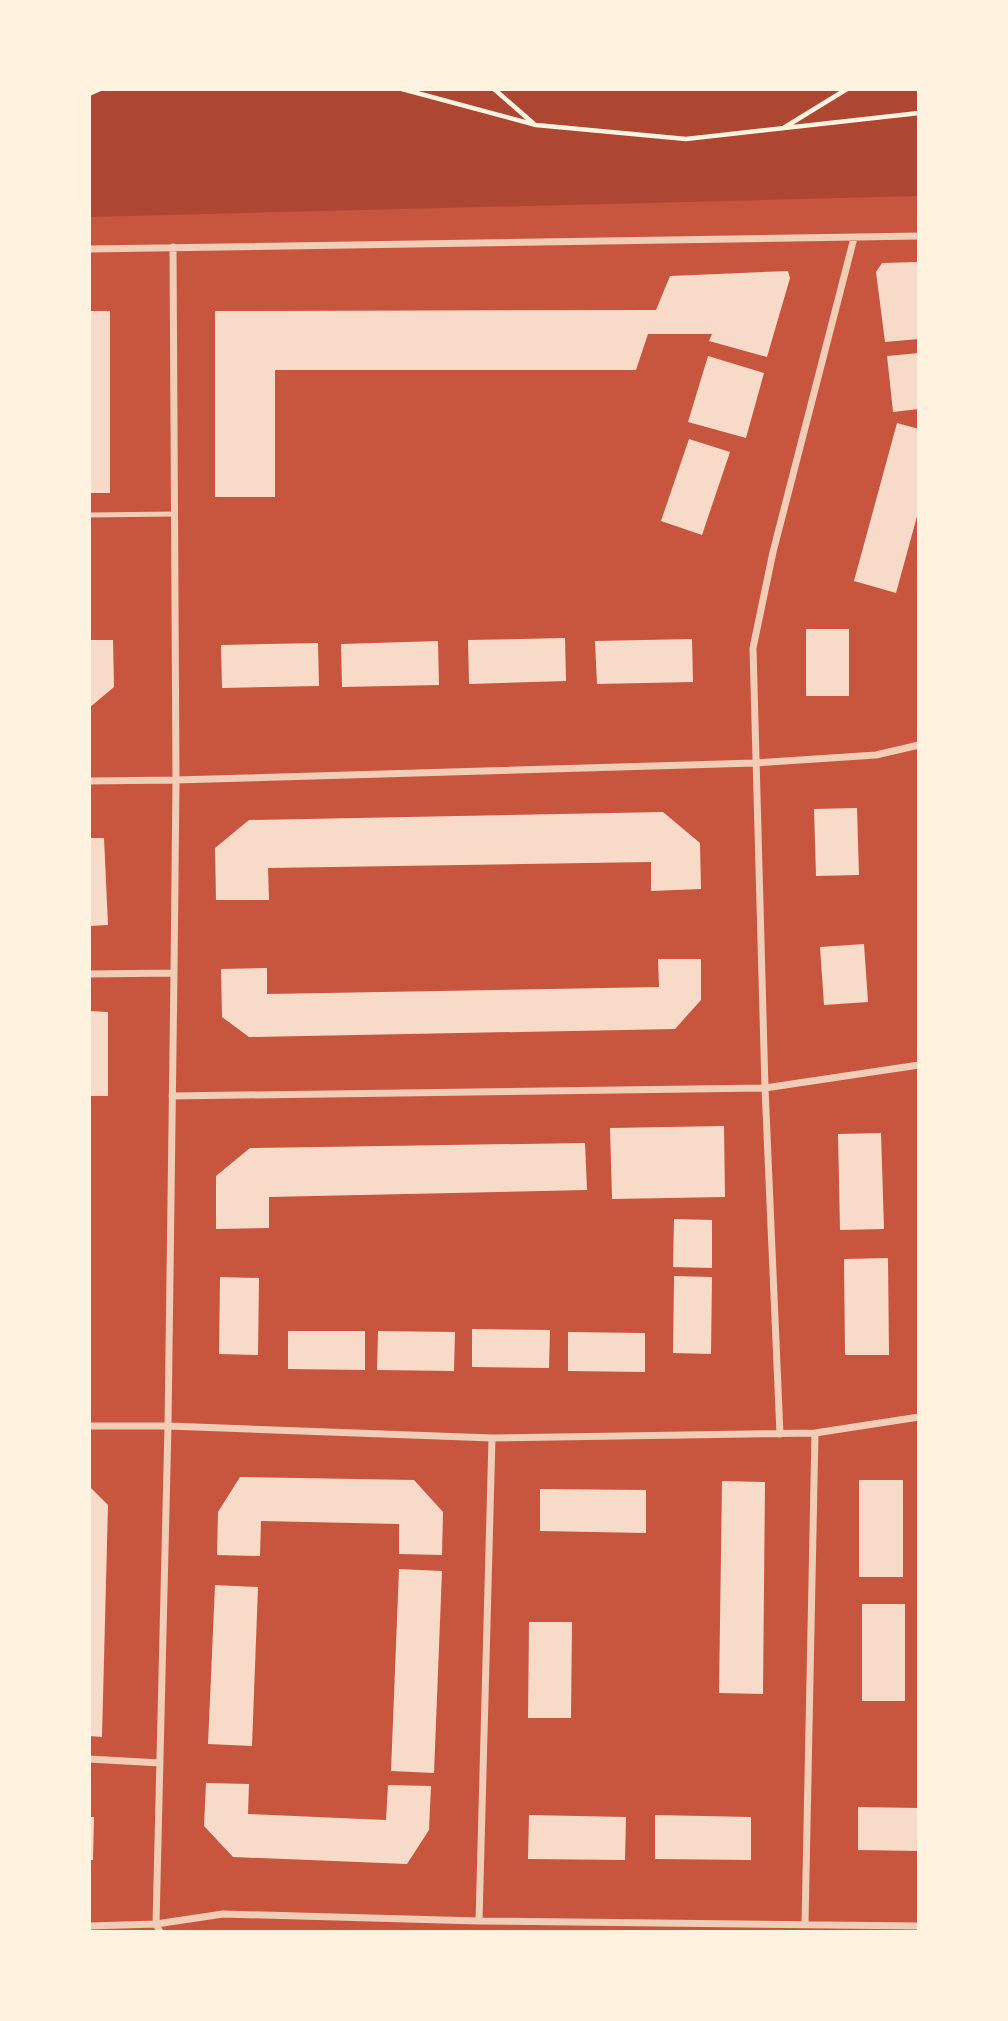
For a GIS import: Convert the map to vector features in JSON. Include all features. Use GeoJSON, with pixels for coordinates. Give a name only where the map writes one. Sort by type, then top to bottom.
{"type":"FeatureCollection","features":[{"type":"Feature","properties":{"kind":"street"},"geometry":{"type":"LineString","coordinates":[[89,249],[919,236]]}},
{"type":"Feature","properties":{"kind":"street"},"geometry":{"type":"LineString","coordinates":[[780,1434],[765,1087],[752,648],[773,552],[854,238]]}},
{"type":"Feature","properties":{"kind":"street"},"geometry":{"type":"LineString","coordinates":[[158,1928],[168,1426],[176,780],[173,247]]}},
{"type":"Feature","properties":{"kind":"street"},"geometry":{"type":"LineString","coordinates":[[89,781],[755,763],[876,755],[919,746]]}},
{"type":"Feature","properties":{"kind":"street"},"geometry":{"type":"LineString","coordinates":[[89,974],[174,973]]}},
{"type":"Feature","properties":{"kind":"street"},"geometry":{"type":"LineString","coordinates":[[172,1096],[765,1087],[919,1065]]}},
{"type":"Feature","properties":{"kind":"street"},"geometry":{"type":"LineString","coordinates":[[89,1426],[168,1426],[492,1438],[815,1433],[919,1417]]}},
{"type":"Feature","properties":{"kind":"street"},"geometry":{"type":"LineString","coordinates":[[805,1924],[815,1433]]}},
{"type":"Feature","properties":{"kind":"street"},"geometry":{"type":"LineString","coordinates":[[479,1921],[492,1438]]}},
{"type":"Feature","properties":{"kind":"street"},"geometry":{"type":"LineString","coordinates":[[89,1759],[160,1763]]}},
{"type":"Feature","properties":{"kind":"street"},"geometry":{"type":"LineString","coordinates":[[89,1926],[158,1928],[223,1914],[479,1921],[919,1926]]}},
{"type":"Feature","properties":{"kind":"lane"},"geometry":{"type":"LineString","coordinates":[[89,515],[174,514]]}},
{"type":"Feature","properties":{"kind":"path"},"geometry":{"type":"LineString","coordinates":[[89,94],[100,89]]}},
{"type":"Feature","properties":{"kind":"path"},"geometry":{"type":"LineString","coordinates":[[402,89],[536,125],[686,139],[919,113]]}},
{"type":"Feature","properties":{"kind":"path"},"geometry":{"type":"LineString","coordinates":[[494,89],[536,125]]}},
{"type":"Feature","properties":{"kind":"path"},"geometry":{"type":"LineString","coordinates":[[783,128],[847,89]]}},
{"type":"Feature","properties":{"kind":"shaded area"},"geometry":{"type":"Polygon","coordinates":[[[89,89],[919,89],[919,196],[89,217],[89,89]]]}},
{"type":"Feature","properties":{"kind":"building"},"geometry":{"type":"Polygon","coordinates":[[[919,262],[919,339],[885,342],[876,272],[882,263],[919,262]]]}},
{"type":"Feature","properties":{"kind":"building"},"geometry":{"type":"Polygon","coordinates":[[[788,271],[790,278],[767,357],[709,341],[712,334],[648,334],[636,370],[275,370],[275,497],[215,497],[215,311],[656,310],[670,276],[788,271]]]}},
{"type":"Feature","properties":{"kind":"building"},"geometry":{"type":"Polygon","coordinates":[[[89,311],[110,311],[110,493],[89,493],[89,311]]]}},
{"type":"Feature","properties":{"kind":"building"},"geometry":{"type":"Polygon","coordinates":[[[919,353],[919,409],[893,412],[887,356],[919,353]]]}},
{"type":"Feature","properties":{"kind":"building"},"geometry":{"type":"Polygon","coordinates":[[[708,356],[764,373],[746,438],[688,422],[708,356]]]}},
{"type":"Feature","properties":{"kind":"building"},"geometry":{"type":"Polygon","coordinates":[[[897,423],[919,429],[919,509],[896,593],[854,581],[897,423]]]}},
{"type":"Feature","properties":{"kind":"building"},"geometry":{"type":"Polygon","coordinates":[[[689,439],[730,452],[702,535],[661,521],[689,439]]]}},
{"type":"Feature","properties":{"kind":"building"},"geometry":{"type":"Polygon","coordinates":[[[806,629],[849,629],[849,696],[806,696],[806,629]]]}},
{"type":"Feature","properties":{"kind":"building"},"geometry":{"type":"Polygon","coordinates":[[[565,638],[566,681],[469,684],[468,640],[565,638]]]}},
{"type":"Feature","properties":{"kind":"building"},"geometry":{"type":"Polygon","coordinates":[[[692,639],[693,682],[597,684],[595,641],[692,639]]]}},
{"type":"Feature","properties":{"kind":"building"},"geometry":{"type":"Polygon","coordinates":[[[89,640],[113,640],[114,687],[89,708],[89,640]]]}},
{"type":"Feature","properties":{"kind":"building"},"geometry":{"type":"Polygon","coordinates":[[[438,641],[439,685],[342,687],[341,644],[438,641]]]}},
{"type":"Feature","properties":{"kind":"building"},"geometry":{"type":"Polygon","coordinates":[[[318,643],[319,686],[222,688],[221,645],[318,643]]]}},
{"type":"Feature","properties":{"kind":"building"},"geometry":{"type":"Polygon","coordinates":[[[857,808],[859,875],[816,876],[814,809],[857,808]]]}},
{"type":"Feature","properties":{"kind":"building"},"geometry":{"type":"Polygon","coordinates":[[[663,812],[700,843],[701,889],[651,891],[651,862],[268,868],[269,900],[216,900],[215,848],[249,820],[663,812]]]}},
{"type":"Feature","properties":{"kind":"building"},"geometry":{"type":"Polygon","coordinates":[[[89,838],[104,838],[108,925],[89,926],[89,838]]]}},
{"type":"Feature","properties":{"kind":"building"},"geometry":{"type":"Polygon","coordinates":[[[864,944],[868,1002],[824,1005],[820,947],[864,944]]]}},
{"type":"Feature","properties":{"kind":"building"},"geometry":{"type":"Polygon","coordinates":[[[658,959],[701,959],[701,1000],[675,1029],[249,1037],[222,1017],[221,969],[267,968],[267,994],[659,987],[658,959]]]}},
{"type":"Feature","properties":{"kind":"building"},"geometry":{"type":"Polygon","coordinates":[[[89,1011],[108,1012],[108,1096],[89,1096],[89,1011]]]}},
{"type":"Feature","properties":{"kind":"building"},"geometry":{"type":"Polygon","coordinates":[[[724,1126],[725,1197],[612,1199],[610,1128],[724,1126]]]}},
{"type":"Feature","properties":{"kind":"building"},"geometry":{"type":"Polygon","coordinates":[[[881,1133],[884,1229],[840,1230],[838,1134],[881,1133]]]}},
{"type":"Feature","properties":{"kind":"building"},"geometry":{"type":"Polygon","coordinates":[[[585,1143],[587,1190],[269,1197],[269,1228],[216,1229],[216,1176],[250,1148],[585,1143]]]}},
{"type":"Feature","properties":{"kind":"building"},"geometry":{"type":"Polygon","coordinates":[[[674,1219],[712,1220],[712,1268],[673,1267],[674,1219]]]}},
{"type":"Feature","properties":{"kind":"building"},"geometry":{"type":"Polygon","coordinates":[[[888,1258],[889,1355],[845,1355],[844,1259],[888,1258]]]}},
{"type":"Feature","properties":{"kind":"building"},"geometry":{"type":"Polygon","coordinates":[[[674,1276],[712,1277],[711,1354],[673,1353],[674,1276]]]}},
{"type":"Feature","properties":{"kind":"building"},"geometry":{"type":"Polygon","coordinates":[[[220,1277],[259,1278],[258,1355],[219,1354],[220,1277]]]}},
{"type":"Feature","properties":{"kind":"building"},"geometry":{"type":"Polygon","coordinates":[[[472,1329],[550,1330],[549,1368],[472,1367],[472,1329]]]}},
{"type":"Feature","properties":{"kind":"building"},"geometry":{"type":"Polygon","coordinates":[[[288,1331],[365,1331],[365,1370],[288,1369],[288,1331]]]}},
{"type":"Feature","properties":{"kind":"building"},"geometry":{"type":"Polygon","coordinates":[[[378,1331],[455,1332],[454,1371],[377,1370],[378,1331]]]}},
{"type":"Feature","properties":{"kind":"building"},"geometry":{"type":"Polygon","coordinates":[[[568,1332],[645,1333],[645,1372],[568,1371],[568,1332]]]}},
{"type":"Feature","properties":{"kind":"building"},"geometry":{"type":"Polygon","coordinates":[[[240,1477],[414,1480],[443,1512],[442,1555],[399,1554],[399,1524],[261,1521],[260,1556],[217,1555],[218,1512],[240,1477]]]}},
{"type":"Feature","properties":{"kind":"building"},"geometry":{"type":"Polygon","coordinates":[[[859,1480],[903,1480],[903,1577],[859,1577],[859,1480]]]}},
{"type":"Feature","properties":{"kind":"building"},"geometry":{"type":"Polygon","coordinates":[[[722,1481],[765,1482],[763,1694],[719,1693],[722,1481]]]}},
{"type":"Feature","properties":{"kind":"building"},"geometry":{"type":"Polygon","coordinates":[[[89,1486],[108,1505],[102,1737],[89,1736],[89,1486]]]}},
{"type":"Feature","properties":{"kind":"building"},"geometry":{"type":"Polygon","coordinates":[[[540,1489],[646,1490],[646,1533],[540,1531],[540,1489]]]}},
{"type":"Feature","properties":{"kind":"building"},"geometry":{"type":"Polygon","coordinates":[[[399,1569],[442,1571],[434,1773],[391,1771],[399,1569]]]}},
{"type":"Feature","properties":{"kind":"building"},"geometry":{"type":"Polygon","coordinates":[[[215,1585],[258,1587],[252,1746],[208,1744],[215,1585]]]}},
{"type":"Feature","properties":{"kind":"building"},"geometry":{"type":"Polygon","coordinates":[[[862,1604],[905,1604],[905,1701],[862,1701],[862,1604]]]}},
{"type":"Feature","properties":{"kind":"building"},"geometry":{"type":"Polygon","coordinates":[[[529,1622],[572,1622],[571,1718],[528,1718],[529,1622]]]}},
{"type":"Feature","properties":{"kind":"building"},"geometry":{"type":"Polygon","coordinates":[[[206,1783],[249,1784],[248,1814],[386,1820],[388,1785],[431,1786],[429,1830],[407,1864],[233,1857],[204,1826],[206,1783]]]}},
{"type":"Feature","properties":{"kind":"building"},"geometry":{"type":"Polygon","coordinates":[[[858,1807],[919,1808],[919,1851],[858,1850],[858,1807]]]}},
{"type":"Feature","properties":{"kind":"building"},"geometry":{"type":"Polygon","coordinates":[[[529,1815],[626,1817],[625,1860],[528,1859],[529,1815]]]}},
{"type":"Feature","properties":{"kind":"building"},"geometry":{"type":"Polygon","coordinates":[[[655,1815],[751,1817],[751,1860],[655,1859],[655,1815]]]}},
{"type":"Feature","properties":{"kind":"building"},"geometry":{"type":"Polygon","coordinates":[[[89,1817],[94,1817],[93,1860],[89,1860],[89,1817]]]}}]}
